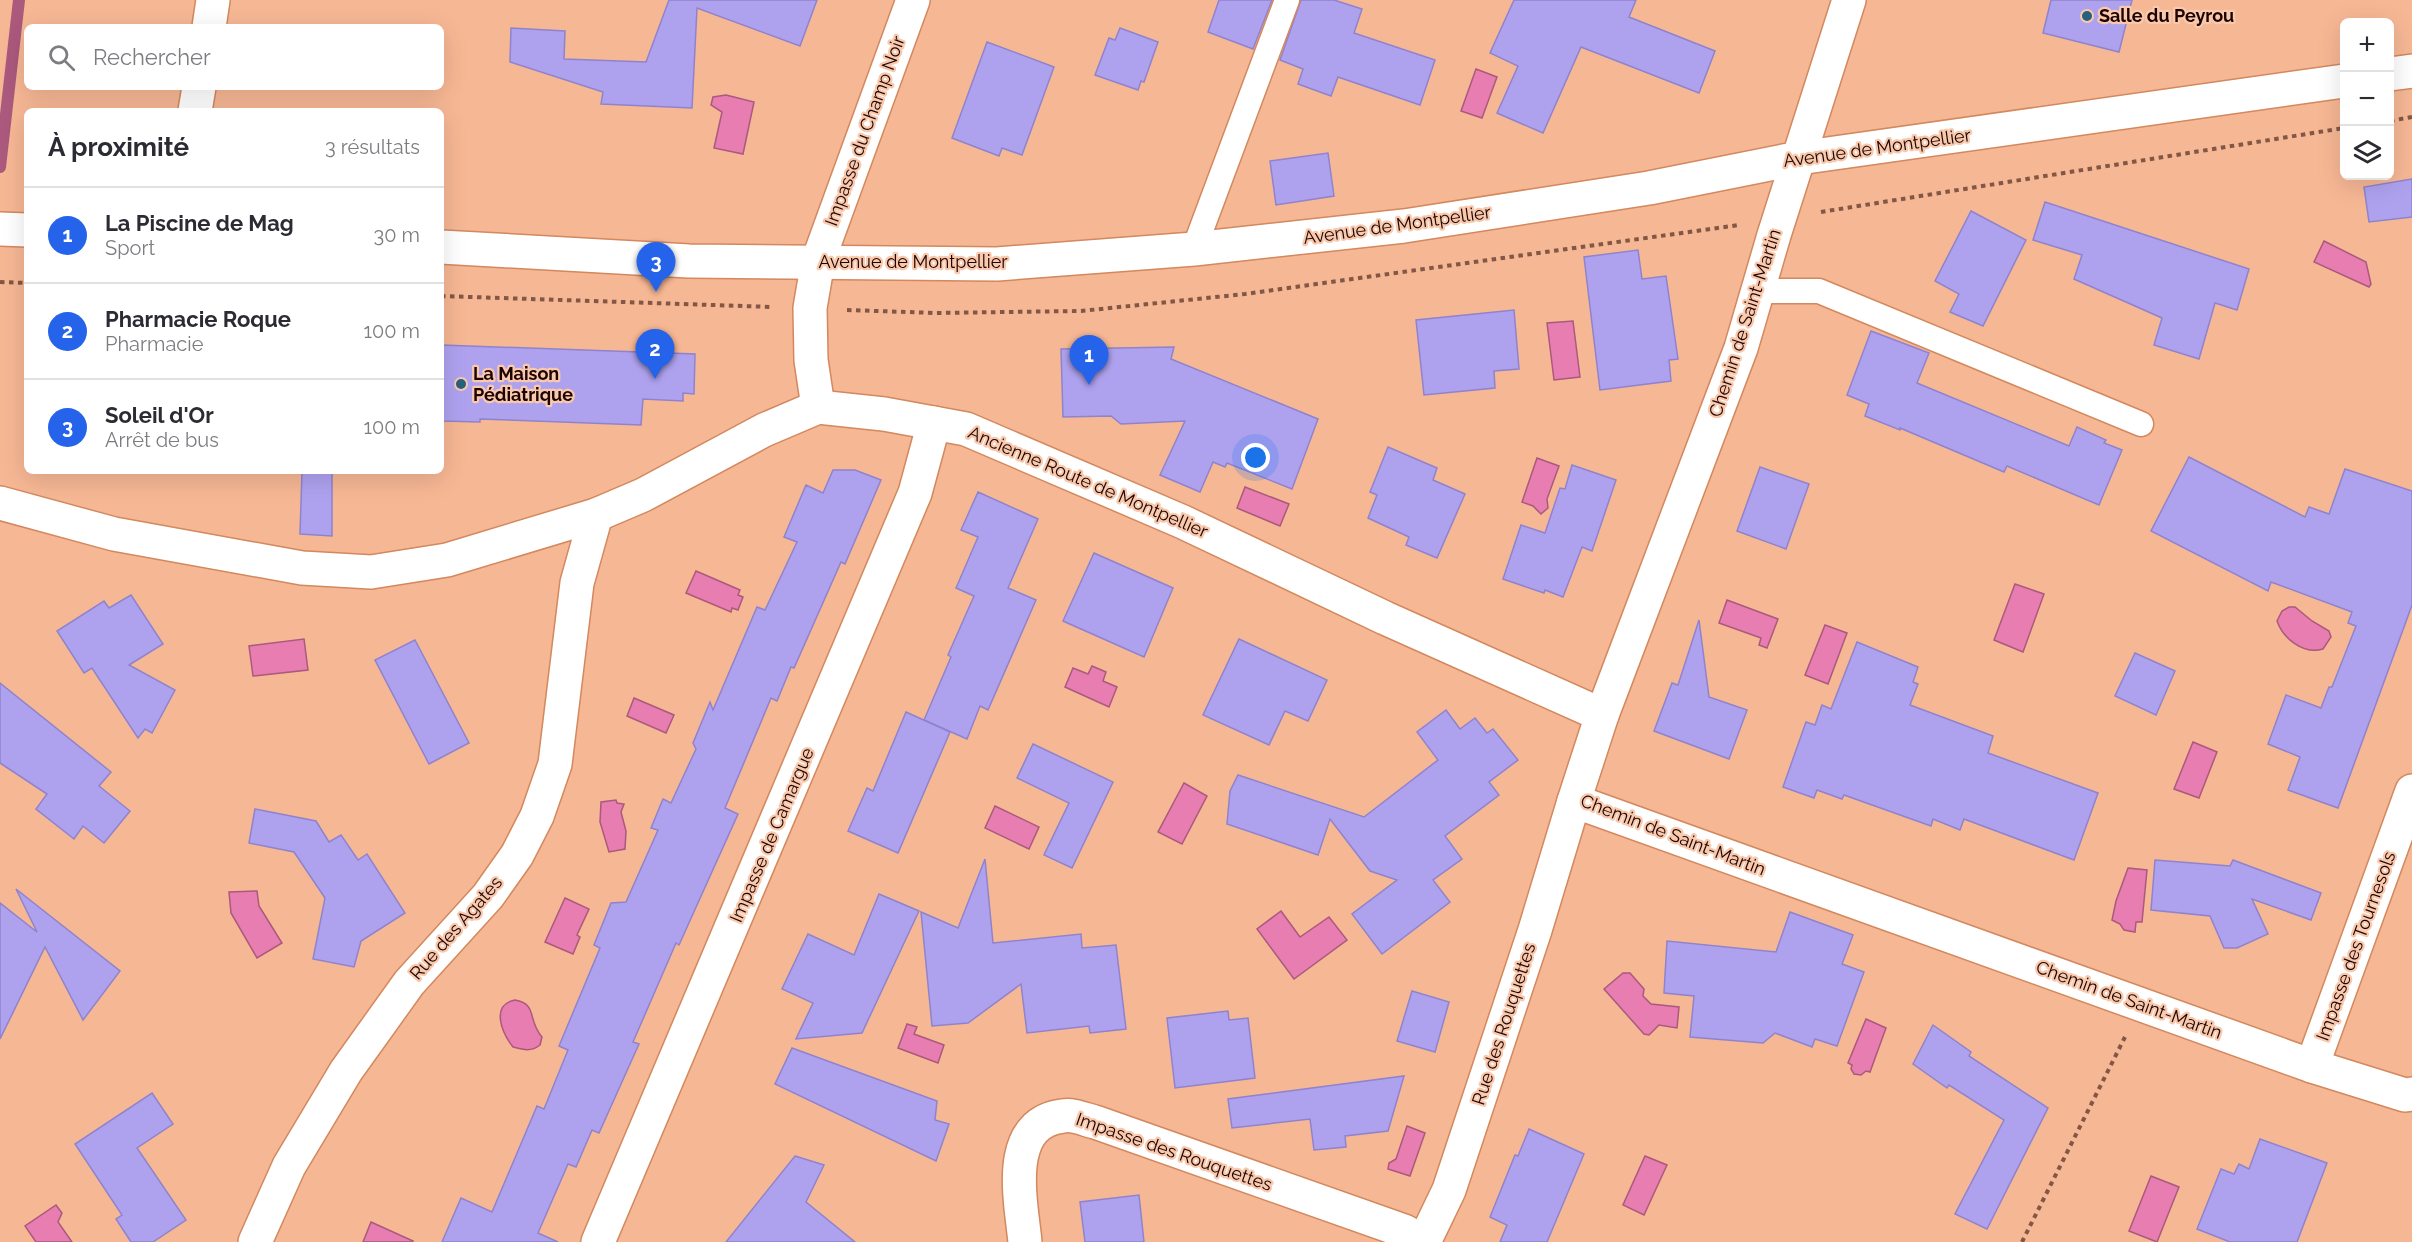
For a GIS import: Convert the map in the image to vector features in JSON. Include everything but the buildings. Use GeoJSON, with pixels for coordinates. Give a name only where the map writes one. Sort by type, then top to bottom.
{"type":"FeatureCollection","features":[{"type":"Feature","properties":{"kind":"street"},"geometry":{"type":"LineString","coordinates":[[209,24],[213,0]]}},
{"type":"Feature","properties":{"kind":"street","name":"Impasse du Champ Noir"},"geometry":{"type":"LineString","coordinates":[[818,407],[811,360],[810,308],[818,261],[913,0]]}},
{"type":"Feature","properties":{"kind":"street","name":"Chemin de Saint-Martin"},"geometry":{"type":"LineString","coordinates":[[1850,0],[1741,348],[1602,715],[1574,801],[2312,1066],[2405,1095],[2412,1094]]}},
{"type":"Feature","properties":{"kind":"street"},"geometry":{"type":"LineString","coordinates":[[2394,73],[2412,71]]}},
{"type":"Feature","properties":{"kind":"street","name":"Avenue de Montpellier"},"geometry":{"type":"LineString","coordinates":[[444,247],[689,261],[997,264],[1194,249],[1404,226],[1649,188],[1800,158],[2340,82]]}},
{"type":"Feature","properties":{"kind":"street"},"geometry":{"type":"LineString","coordinates":[[196,108],[198,90]]}},
{"type":"Feature","properties":{"kind":"street"},"geometry":{"type":"LineString","coordinates":[[0,229],[24,230]]}},
{"type":"Feature","properties":{"kind":"street","name":"Ancienne Route de Montpellier"},"geometry":{"type":"LineString","coordinates":[[0,503],[114,534],[302,568],[371,572],[447,560],[596,515],[643,495],[764,430],[818,407],[884,414],[966,429],[1183,522],[1385,618],[1602,715]]}},
{"type":"Feature","properties":{"kind":"street","name":"Impasse de Camargue"},"geometry":{"type":"LineString","coordinates":[[598,1242],[902,525],[915,493],[934,423]]}},
{"type":"Feature","properties":{"kind":"street","name":"Rue des Agates"},"geometry":{"type":"LineString","coordinates":[[255,1242],[289,1166],[346,1071],[409,983],[488,896],[517,855],[537,816],[555,764],[577,583],[596,515]]}},
{"type":"Feature","properties":{"kind":"street","name":"Impasse des Tournesols"},"geometry":{"type":"LineString","coordinates":[[2312,1066],[2412,791]]}},
{"type":"Feature","properties":{"kind":"street","name":"Rue des Rouquettes"},"geometry":{"type":"LineString","coordinates":[[1424,1242],[1449,1190],[1535,930],[1574,801]]}},
{"type":"Feature","properties":{"kind":"street","name":"Impasse des Rouquettes"},"geometry":{"type":"LineString","coordinates":[[1025,1242],[1018,1168],[1026,1140],[1045,1120],[1065,1115],[1095,1122],[1404,1231],[1424,1242]]}},
{"type":"Feature","properties":{"kind":"lane"},"geometry":{"type":"LineString","coordinates":[[1194,249],[1287,0]]}},
{"type":"Feature","properties":{"kind":"lane"},"geometry":{"type":"LineString","coordinates":[[1758,291],[1819,291],[2141,424]]}},
{"type":"Feature","properties":{"kind":"path"},"geometry":{"type":"LineString","coordinates":[[2394,120],[2412,117]]}},
{"type":"Feature","properties":{"kind":"path"},"geometry":{"type":"LineString","coordinates":[[0,282],[24,283]]}},
{"type":"Feature","properties":{"kind":"path"},"geometry":{"type":"LineString","coordinates":[[2022,1242],[2141,1004]]}},
{"type":"Feature","properties":{"kind":"shaded area"},"geometry":{"type":"Polygon","coordinates":[[[1476,69],[1497,77],[1482,118],[1461,111],[1476,69]]]}},
{"type":"Feature","properties":{"kind":"shaded area"},"geometry":{"type":"Polygon","coordinates":[[[726,95],[754,102],[743,154],[714,148],[722,112],[711,105],[713,97],[726,95]]]}},
{"type":"Feature","properties":{"kind":"shaded area"},"geometry":{"type":"Polygon","coordinates":[[[2324,241],[2366,262],[2371,284],[2369,287],[2314,262],[2324,241]]]}},
{"type":"Feature","properties":{"kind":"shaded area"},"geometry":{"type":"Polygon","coordinates":[[[1573,321],[1580,377],[1554,380],[1547,323],[1573,321]]]}},
{"type":"Feature","properties":{"kind":"shaded area"},"geometry":{"type":"Polygon","coordinates":[[[1537,458],[1559,466],[1547,499],[1548,508],[1541,514],[1533,506],[1522,502],[1537,458]]]}},
{"type":"Feature","properties":{"kind":"shaded area"},"geometry":{"type":"Polygon","coordinates":[[[1245,487],[1289,504],[1280,526],[1237,508],[1245,487]]]}},
{"type":"Feature","properties":{"kind":"shaded area"},"geometry":{"type":"Polygon","coordinates":[[[696,571],[740,590],[738,595],[743,597],[738,610],[732,608],[731,612],[686,593],[696,571]]]}},
{"type":"Feature","properties":{"kind":"shaded area"},"geometry":{"type":"Polygon","coordinates":[[[2015,584],[2044,594],[2023,652],[1994,640],[2015,584]]]}},
{"type":"Feature","properties":{"kind":"shaded area"},"geometry":{"type":"Polygon","coordinates":[[[1727,600],[1778,619],[1767,648],[1759,645],[1761,638],[1719,623],[1727,600]]]}},
{"type":"Feature","properties":{"kind":"shaded area"},"geometry":{"type":"Polygon","coordinates":[[[2295,607],[2329,631],[2331,637],[2323,649],[2308,650],[2295,644],[2284,633],[2277,621],[2282,611],[2295,607]]]}},
{"type":"Feature","properties":{"kind":"shaded area"},"geometry":{"type":"Polygon","coordinates":[[[1825,625],[1847,633],[1828,684],[1805,675],[1825,625]]]}},
{"type":"Feature","properties":{"kind":"shaded area"},"geometry":{"type":"Polygon","coordinates":[[[304,639],[308,670],[253,676],[249,646],[304,639]]]}},
{"type":"Feature","properties":{"kind":"shaded area"},"geometry":{"type":"Polygon","coordinates":[[[1092,666],[1106,672],[1103,681],[1117,687],[1109,707],[1065,687],[1073,668],[1088,674],[1092,666]]]}},
{"type":"Feature","properties":{"kind":"shaded area"},"geometry":{"type":"Polygon","coordinates":[[[634,698],[674,715],[666,733],[627,716],[634,698]]]}},
{"type":"Feature","properties":{"kind":"shaded area"},"geometry":{"type":"Polygon","coordinates":[[[2193,742],[2217,752],[2199,798],[2174,789],[2193,742]]]}},
{"type":"Feature","properties":{"kind":"shaded area"},"geometry":{"type":"Polygon","coordinates":[[[1184,783],[1207,796],[1182,844],[1158,832],[1184,783]]]}},
{"type":"Feature","properties":{"kind":"shaded area"},"geometry":{"type":"Polygon","coordinates":[[[616,800],[617,803],[624,804],[621,812],[626,831],[625,849],[609,852],[600,822],[601,802],[616,800]]]}},
{"type":"Feature","properties":{"kind":"shaded area"},"geometry":{"type":"Polygon","coordinates":[[[995,806],[1039,827],[1029,849],[985,828],[995,806]]]}},
{"type":"Feature","properties":{"kind":"shaded area"},"geometry":{"type":"Polygon","coordinates":[[[2128,868],[2147,870],[2142,922],[2136,922],[2135,932],[2124,930],[2120,924],[2112,920],[2128,868]]]}},
{"type":"Feature","properties":{"kind":"shaded area"},"geometry":{"type":"Polygon","coordinates":[[[257,891],[259,906],[282,943],[257,958],[231,913],[229,892],[257,891]]]}},
{"type":"Feature","properties":{"kind":"shaded area"},"geometry":{"type":"Polygon","coordinates":[[[565,898],[589,909],[577,935],[580,937],[573,954],[545,942],[565,898]]]}},
{"type":"Feature","properties":{"kind":"shaded area"},"geometry":{"type":"Polygon","coordinates":[[[1281,911],[1300,937],[1329,917],[1347,940],[1294,979],[1257,929],[1281,911]]]}},
{"type":"Feature","properties":{"kind":"shaded area"},"geometry":{"type":"Polygon","coordinates":[[[1623,973],[1630,973],[1644,989],[1643,996],[1651,1004],[1679,1007],[1677,1028],[1659,1025],[1649,1035],[1644,1034],[1604,989],[1623,973]]]}},
{"type":"Feature","properties":{"kind":"shaded area"},"geometry":{"type":"Polygon","coordinates":[[[515,1000],[527,1005],[530,1009],[537,1031],[542,1037],[540,1045],[534,1049],[524,1050],[513,1047],[502,1027],[500,1013],[507,1003],[515,1000]]]}},
{"type":"Feature","properties":{"kind":"shaded area"},"geometry":{"type":"Polygon","coordinates":[[[1866,1019],[1886,1028],[1870,1072],[1866,1071],[1861,1075],[1854,1074],[1851,1069],[1852,1065],[1848,1063],[1866,1019]]]}},
{"type":"Feature","properties":{"kind":"shaded area"},"geometry":{"type":"Polygon","coordinates":[[[907,1024],[917,1027],[914,1034],[944,1045],[938,1063],[898,1048],[907,1024]]]}},
{"type":"Feature","properties":{"kind":"shaded area"},"geometry":{"type":"Polygon","coordinates":[[[1407,1126],[1425,1133],[1410,1176],[1388,1169],[1389,1163],[1396,1159],[1407,1126]]]}},
{"type":"Feature","properties":{"kind":"shaded area"},"geometry":{"type":"Polygon","coordinates":[[[1645,1156],[1667,1165],[1644,1215],[1623,1205],[1645,1156]]]}},
{"type":"Feature","properties":{"kind":"shaded area"},"geometry":{"type":"Polygon","coordinates":[[[2151,1176],[2179,1187],[2157,1242],[2129,1231],[2151,1176]]]}},
{"type":"Feature","properties":{"kind":"shaded area"},"geometry":{"type":"Polygon","coordinates":[[[56,1205],[62,1213],[58,1222],[72,1242],[36,1242],[25,1226],[56,1205]]]}},
{"type":"Feature","properties":{"kind":"shaded area"},"geometry":{"type":"Polygon","coordinates":[[[371,1222],[413,1241],[363,1242],[371,1222]]]}},
{"type":"Feature","properties":{"kind":"waterway"},"geometry":{"type":"LineString","coordinates":[[0,167],[19,0]]}},
{"type":"Feature","properties":{"kind":"place","name":"Salle du Peyrou"},"geometry":{"type":"Point","coordinates":[2087,16]}},
{"type":"Feature","properties":{"kind":"place","name":"Soleil d'Or"},"geometry":{"type":"Point","coordinates":[656,292]}},
{"type":"Feature","properties":{"kind":"place","name":"Pharmacie Roque"},"geometry":{"type":"Point","coordinates":[655,379]}},
{"type":"Feature","properties":{"kind":"place","name":"La Maison Pédiatrique"},"geometry":{"type":"Point","coordinates":[461,384]}},
{"type":"Feature","properties":{"kind":"place","name":"La Piscine de Mag"},"geometry":{"type":"Point","coordinates":[1089,385]}}]}
